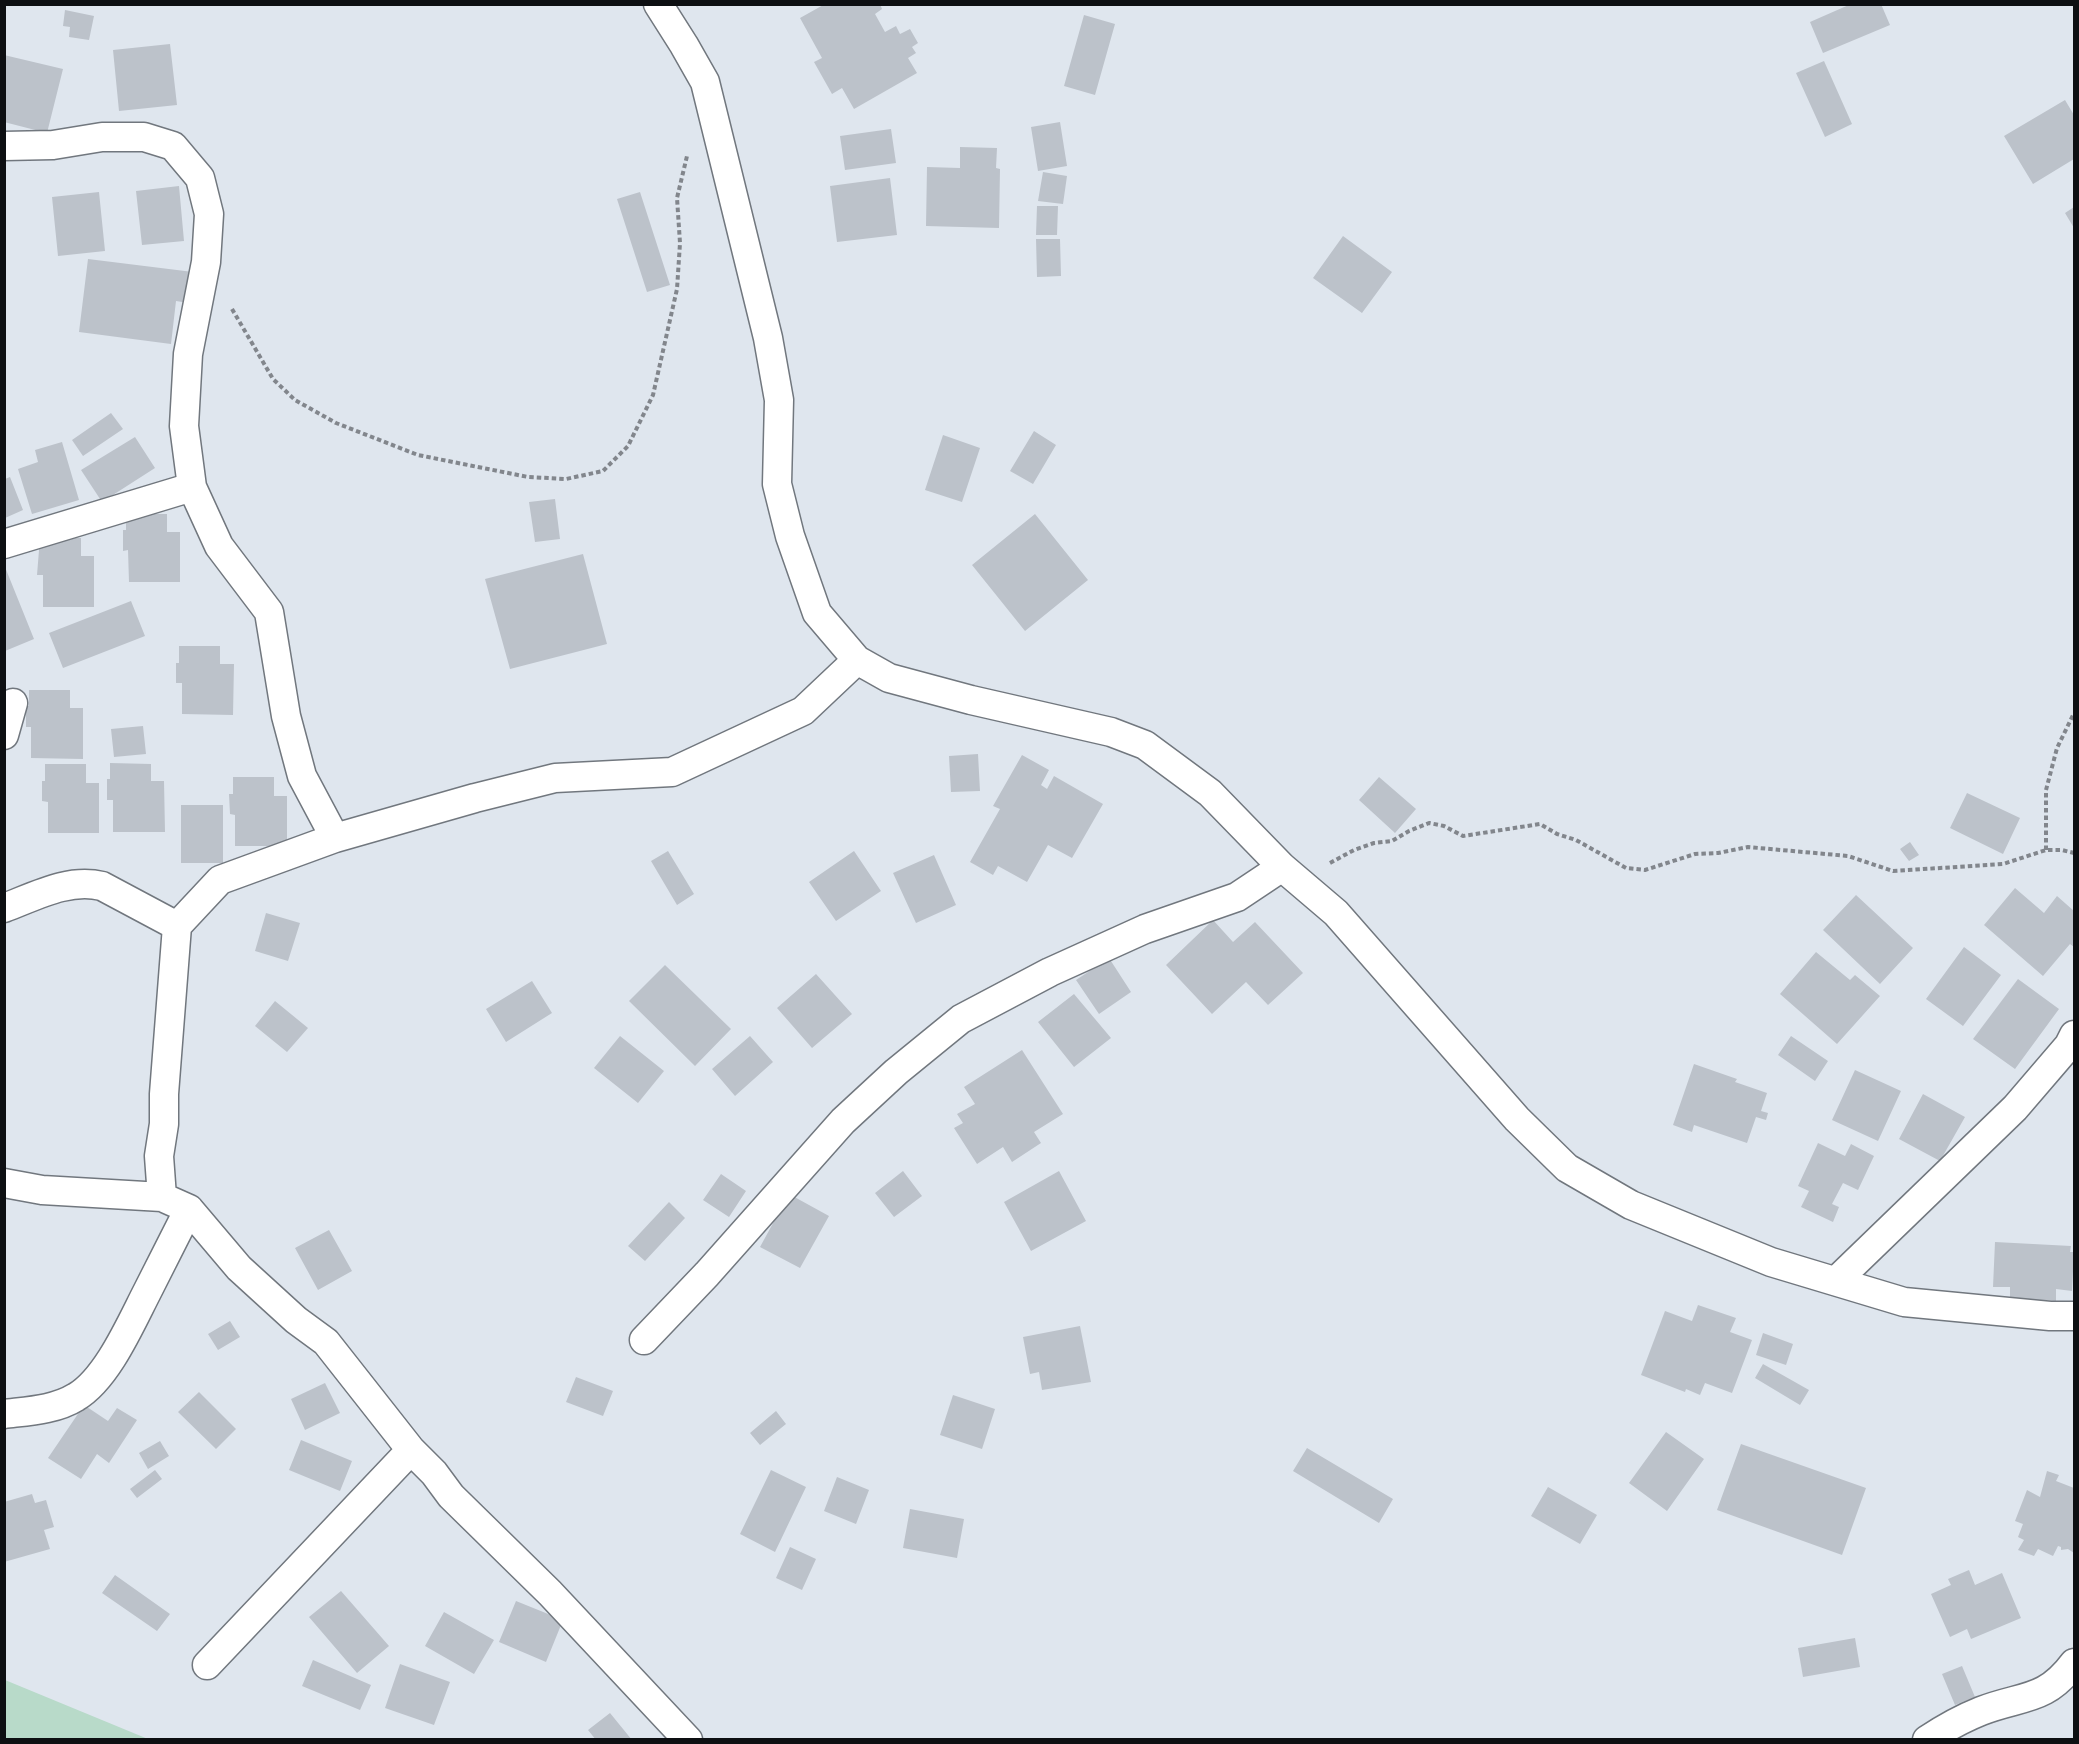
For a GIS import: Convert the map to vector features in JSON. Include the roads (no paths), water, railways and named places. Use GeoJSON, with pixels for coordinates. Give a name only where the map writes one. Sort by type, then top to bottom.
{"type":"FeatureCollection","features":[{"type":"Feature","properties":{"kind":"street"},"geometry":{"type":"LineString","coordinates":[[658,4],[705,82],[768,338],[779,400],[777,483],[790,536],[817,613],[857,660],[889,678],[971,700],[1112,732],[1145,745],[1210,793],[1282,867],[1336,913],[1517,1119],[1567,1168],[1631,1205],[1771,1262],[1904,1302],[2050,1316],[2074,1316]]}},
{"type":"Feature","properties":{"kind":"street"},"geometry":{"type":"LineString","coordinates":[[4,146],[53,145],[102,137],[144,137],[173,146],[200,178],[209,214],[206,262],[188,354],[184,426],[192,487],[219,546],[269,612],[286,716],[302,776],[335,838]]}},
{"type":"Feature","properties":{"kind":"street"},"geometry":{"type":"LineString","coordinates":[[4,544],[192,487]]}},
{"type":"Feature","properties":{"kind":"street"},"geometry":{"type":"LineString","coordinates":[[162,1197],[159,1156],[164,1124],[164,1094],[177,926],[220,880],[335,838],[555,778],[672,772],[803,711],[857,660]]}},
{"type":"Feature","properties":{"kind":"street"},"geometry":{"type":"LineString","coordinates":[[4,735],[13,703]]}},
{"type":"Feature","properties":{"kind":"street"},"geometry":{"type":"LineString","coordinates":[[644,1340],[707,1274],[843,1121],[896,1072],[961,1019],[1050,972],[1145,929],[1237,897],[1282,867]]}},
{"type":"Feature","properties":{"kind":"street"},"geometry":{"type":"LineString","coordinates":[[4,908],[66,885],[91,883],[102,886],[177,926]]}},
{"type":"Feature","properties":{"kind":"street"},"geometry":{"type":"LineString","coordinates":[[1836,1281],[2015,1108],[2069,1045],[2074,1035]]}},
{"type":"Feature","properties":{"kind":"street"},"geometry":{"type":"LineString","coordinates":[[4,1183],[42,1190],[162,1197],[189,1209],[239,1268],[296,1320],[326,1342],[411,1450],[434,1473],[451,1496],[550,1593],[688,1740]]}},
{"type":"Feature","properties":{"kind":"street"},"geometry":{"type":"LineString","coordinates":[[4,1414],[59,1404],[76,1397],[94,1381],[121,1344],[189,1209]]}},
{"type":"Feature","properties":{"kind":"street"},"geometry":{"type":"LineString","coordinates":[[207,1665],[411,1450]]}},
{"type":"Feature","properties":{"kind":"street"},"geometry":{"type":"LineString","coordinates":[[1927,1740],[1951,1724],[1983,1710],[2016,1702],[2049,1689],[2065,1676],[2074,1663]]}}]}
